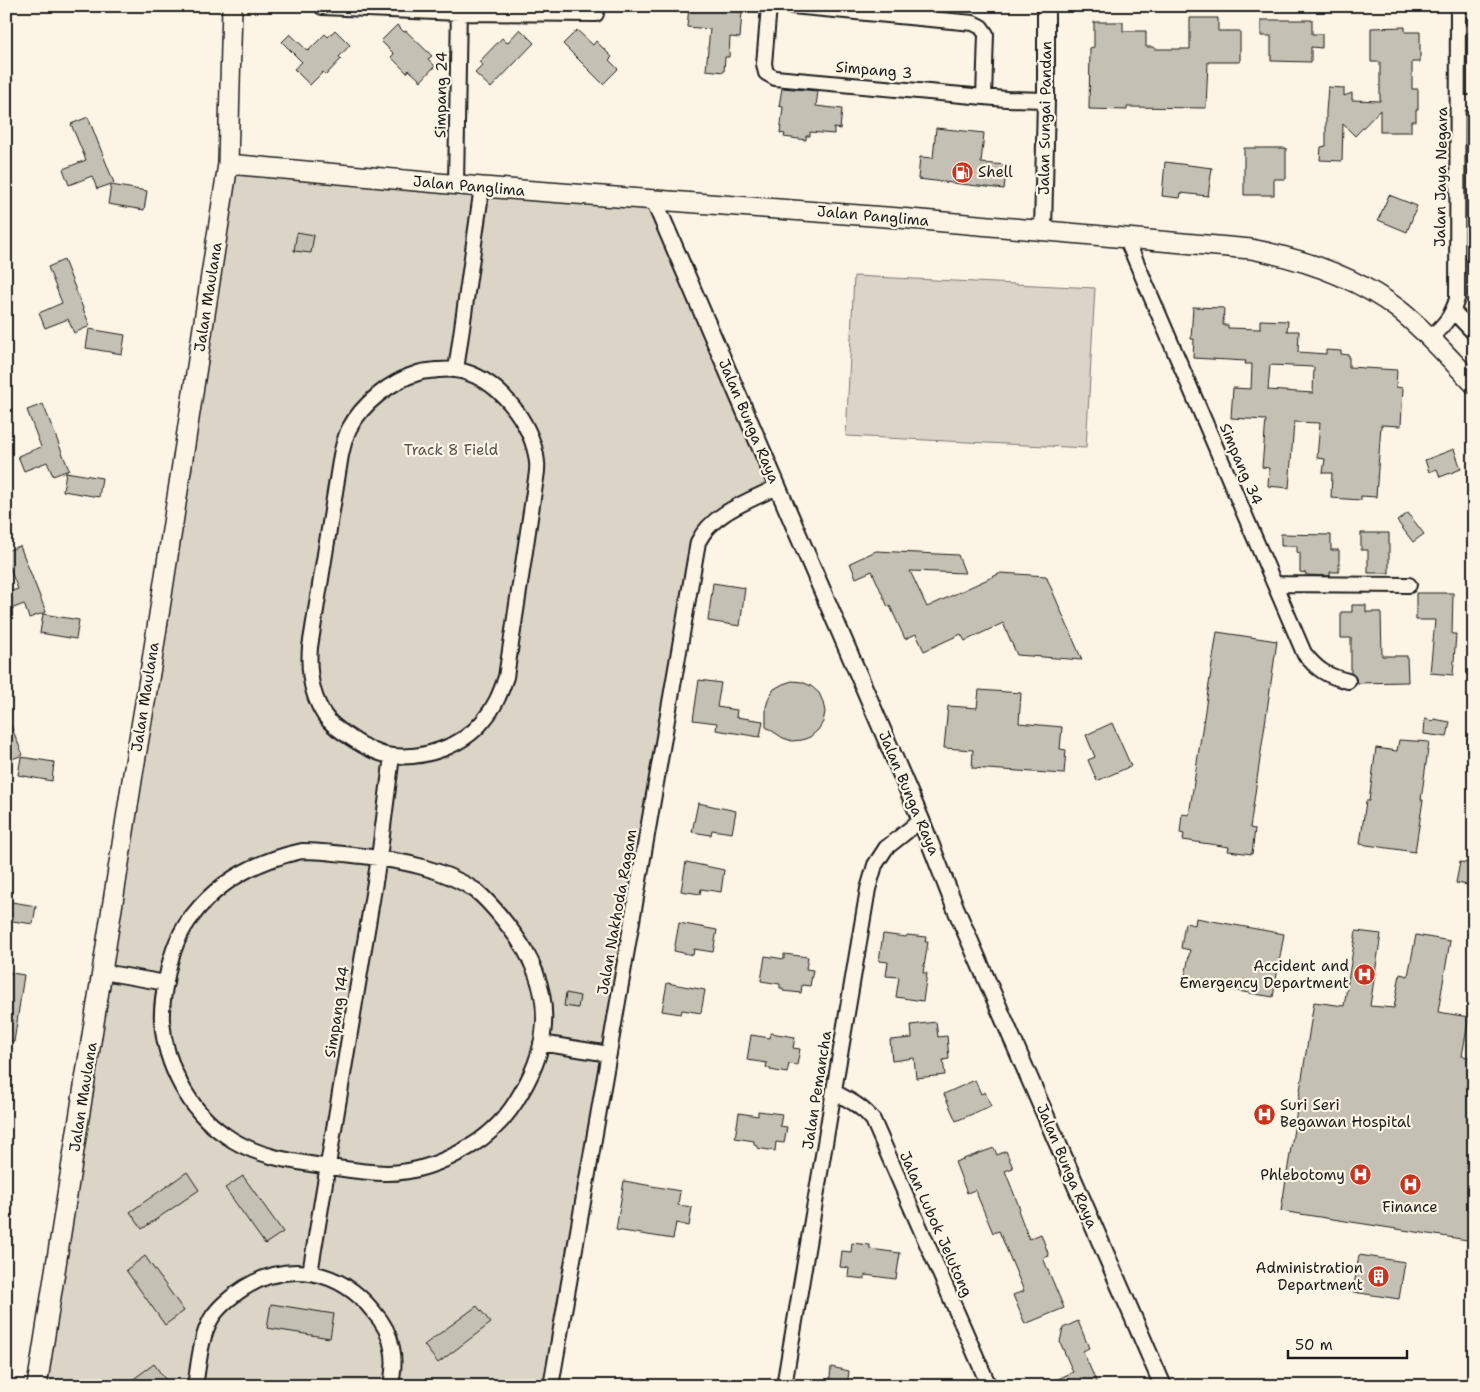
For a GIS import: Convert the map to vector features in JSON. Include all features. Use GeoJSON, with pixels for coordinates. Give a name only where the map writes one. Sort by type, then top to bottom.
{"type":"FeatureCollection","features":[{"type":"Feature","properties":{"kind":"main road","name":"Jalan Maulana"},"geometry":{"type":"LineString","coordinates":[[37,1386],[228,164],[232,6]]}},
{"type":"Feature","properties":{"kind":"main road","name":"Jalan Panglima"},"geometry":{"type":"LineString","coordinates":[[228,164],[456,185],[899,218],[1251,249],[1293,258],[1343,276],[1372,291],[1398,310],[1430,338],[1474,384]]}},
{"type":"Feature","properties":{"kind":"street","name":"Simpang 3"},"geometry":{"type":"LineString","coordinates":[[769,6],[764,64],[766,73],[776,78],[984,97],[1046,100]]}},
{"type":"Feature","properties":{"kind":"street"},"geometry":{"type":"LineString","coordinates":[[792,6],[973,23],[981,27],[986,34],[984,97]]}},
{"type":"Feature","properties":{"kind":"street","name":"Jalan Sungai Pandan"},"geometry":{"type":"LineString","coordinates":[[1043,230],[1046,6]]}},
{"type":"Feature","properties":{"kind":"street","name":"Jalan Jaya Negara"},"geometry":{"type":"LineString","coordinates":[[1430,338],[1447,322],[1457,299],[1458,6]]}},
{"type":"Feature","properties":{"kind":"street"},"geometry":{"type":"LineString","coordinates":[[322,7],[596,14]]}},
{"type":"Feature","properties":{"kind":"street","name":"Simpang 24"},"geometry":{"type":"LineString","coordinates":[[456,185],[459,9]]}},
{"type":"Feature","properties":{"kind":"street"},"geometry":{"type":"LineString","coordinates":[[1458,103],[1474,103]]}},
{"type":"Feature","properties":{"kind":"street"},"geometry":{"type":"LineString","coordinates":[[456,370],[482,187]]}},
{"type":"Feature","properties":{"kind":"street","name":"Jalan Bunga Raya"},"geometry":{"type":"LineString","coordinates":[[654,200],[921,820],[955,907],[1163,1386]]}},
{"type":"Feature","properties":{"kind":"street","name":"Simpang 34"},"geometry":{"type":"LineString","coordinates":[[1126,238],[1304,653],[1323,672],[1335,678],[1348,681]]}},
{"type":"Feature","properties":{"kind":"street"},"geometry":{"type":"LineString","coordinates":[[1453,311],[1474,333]]}},
{"type":"Feature","properties":{"kind":"street"},"geometry":{"type":"LineString","coordinates":[[456,370],[477,377],[496,388],[510,404],[522,420],[533,443],[537,463],[506,677],[497,702],[482,722],[464,738],[450,747],[431,752],[392,756],[365,746],[334,727],[319,706],[311,682],[309,665],[310,647],[341,455],[349,430],[358,414],[371,401],[398,382],[418,373],[456,370]]}},
{"type":"Feature","properties":{"kind":"street","name":"Jalan Nakhoda Ragam"},"geometry":{"type":"LineString","coordinates":[[552,1386],[698,542],[704,530],[714,520],[777,487]]}},
{"type":"Feature","properties":{"kind":"street"},"geometry":{"type":"LineString","coordinates":[[1275,584],[1409,585]]}},
{"type":"Feature","properties":{"kind":"street","name":"Simpang 144"},"geometry":{"type":"LineString","coordinates":[[310,1273],[379,858],[392,756]]}},
{"type":"Feature","properties":{"kind":"street","name":"Jalan Pemancha"},"geometry":{"type":"LineString","coordinates":[[784,1386],[868,889],[875,865],[886,848],[921,820]]}},
{"type":"Feature","properties":{"kind":"street"},"geometry":{"type":"LineString","coordinates":[[302,850],[322,851],[400,861],[442,873],[476,892],[489,903],[518,939],[532,963],[542,995],[544,1025],[538,1061],[528,1083],[515,1104],[489,1133],[466,1149],[423,1168],[406,1171],[387,1173],[329,1167],[274,1156],[248,1148],[225,1136],[195,1108],[176,1073],[164,1038],[162,1019],[166,983],[174,947],[191,916],[214,892],[240,874],[269,860],[302,850]]}},
{"type":"Feature","properties":{"kind":"street"},"geometry":{"type":"LineString","coordinates":[[103,972],[166,983]]}},
{"type":"Feature","properties":{"kind":"street"},"geometry":{"type":"LineString","coordinates":[[541,1043],[609,1054]]}},
{"type":"Feature","properties":{"kind":"street","name":"Jalan Lubok Jelutong"},"geometry":{"type":"LineString","coordinates":[[834,1092],[858,1105],[873,1120],[989,1386]]}},
{"type":"Feature","properties":{"kind":"street"},"geometry":{"type":"LineString","coordinates":[[195,1386],[205,1331],[212,1318],[224,1304],[244,1288],[267,1277],[282,1273],[310,1273],[324,1276],[354,1292],[367,1304],[378,1316],[388,1333],[394,1361],[391,1386]]}},
{"type":"Feature","properties":{"kind":"green space","name":"Track 8 Field"},"geometry":{"type":"Polygon","coordinates":[[[228,164],[654,200],[777,487],[704,530],[551,1386],[37,1386],[228,164]]]}},
{"type":"Feature","properties":{"kind":"green space"},"geometry":{"type":"Polygon","coordinates":[[[854,276],[1095,288],[1086,448],[846,436],[854,276]]]}},
{"type":"Feature","properties":{"kind":"building"},"geometry":{"type":"Polygon","coordinates":[[[689,7],[742,12],[740,38],[730,37],[729,57],[725,57],[724,72],[706,70],[710,29],[687,27],[689,7]]]}},
{"type":"Feature","properties":{"kind":"building"},"geometry":{"type":"Polygon","coordinates":[[[1190,18],[1218,18],[1218,31],[1240,31],[1240,62],[1208,62],[1206,108],[1127,107],[1127,110],[1089,109],[1090,48],[1094,47],[1094,22],[1123,22],[1123,31],[1146,31],[1146,47],[1154,47],[1154,49],[1190,49],[1190,18]]]}},
{"type":"Feature","properties":{"kind":"building"},"geometry":{"type":"Polygon","coordinates":[[[1261,20],[1312,20],[1312,34],[1322,34],[1322,48],[1311,47],[1311,62],[1271,61],[1271,36],[1261,36],[1261,20]]]}},
{"type":"Feature","properties":{"kind":"building"},"geometry":{"type":"Polygon","coordinates":[[[397,25],[432,56],[428,59],[435,66],[421,81],[409,70],[407,73],[391,57],[394,54],[381,41],[397,25]]]}},
{"type":"Feature","properties":{"kind":"building"},"geometry":{"type":"Polygon","coordinates":[[[1405,27],[1405,32],[1420,32],[1420,62],[1412,62],[1412,89],[1418,89],[1418,109],[1416,110],[1416,121],[1411,121],[1411,132],[1380,132],[1380,110],[1355,136],[1343,124],[1342,161],[1320,160],[1321,147],[1326,146],[1328,87],[1344,88],[1344,96],[1352,93],[1352,100],[1380,101],[1380,62],[1371,62],[1371,28],[1405,27]]]}},
{"type":"Feature","properties":{"kind":"building"},"geometry":{"type":"Polygon","coordinates":[[[520,29],[534,43],[491,88],[475,73],[483,65],[479,62],[502,38],[507,43],[520,29]]]}},
{"type":"Feature","properties":{"kind":"building"},"geometry":{"type":"Polygon","coordinates":[[[335,30],[350,45],[339,57],[341,59],[326,75],[323,72],[310,85],[294,69],[302,62],[282,42],[290,34],[308,51],[325,34],[328,37],[335,30]]]}},
{"type":"Feature","properties":{"kind":"building"},"geometry":{"type":"Polygon","coordinates":[[[577,30],[593,45],[596,41],[612,57],[609,60],[618,69],[603,84],[563,44],[577,30]]]}},
{"type":"Feature","properties":{"kind":"building"},"geometry":{"type":"Polygon","coordinates":[[[782,88],[818,91],[816,106],[842,109],[840,129],[834,128],[834,134],[810,132],[810,136],[806,136],[806,140],[784,137],[785,134],[780,133],[783,107],[779,106],[782,88]]]}},
{"type":"Feature","properties":{"kind":"building"},"geometry":{"type":"Polygon","coordinates":[[[88,117],[114,183],[97,189],[92,176],[69,185],[63,169],[86,160],[71,124],[88,117]]]}},
{"type":"Feature","properties":{"kind":"building","name":"Shell"},"geometry":{"type":"Polygon","coordinates":[[[936,128],[984,133],[981,163],[1007,165],[1004,189],[918,179],[920,157],[933,158],[936,128]]]}},
{"type":"Feature","properties":{"kind":"building"},"geometry":{"type":"Polygon","coordinates":[[[1244,148],[1286,148],[1286,179],[1274,179],[1274,195],[1244,195],[1244,148]]]}},
{"type":"Feature","properties":{"kind":"building"},"geometry":{"type":"Polygon","coordinates":[[[1165,162],[1212,168],[1208,196],[1181,193],[1180,198],[1162,196],[1165,162]]]}},
{"type":"Feature","properties":{"kind":"building"},"geometry":{"type":"Polygon","coordinates":[[[111,185],[147,191],[144,210],[108,204],[111,185]]]}},
{"type":"Feature","properties":{"kind":"building"},"geometry":{"type":"Polygon","coordinates":[[[1389,195],[1417,206],[1407,232],[1378,220],[1389,195]]]}},
{"type":"Feature","properties":{"kind":"building"},"geometry":{"type":"Polygon","coordinates":[[[297,232],[314,235],[311,253],[294,251],[297,232]]]}},
{"type":"Feature","properties":{"kind":"building"},"geometry":{"type":"Polygon","coordinates":[[[64,260],[90,326],[74,333],[68,319],[45,328],[39,313],[62,303],[48,267],[64,260]]]}},
{"type":"Feature","properties":{"kind":"building"},"geometry":{"type":"Polygon","coordinates":[[[1193,307],[1224,308],[1223,325],[1228,325],[1228,328],[1260,329],[1260,320],[1288,321],[1287,331],[1299,331],[1298,352],[1326,354],[1326,350],[1341,351],[1341,354],[1349,355],[1349,367],[1397,370],[1396,387],[1403,388],[1401,426],[1381,425],[1376,497],[1361,496],[1361,500],[1331,498],[1332,473],[1323,473],[1325,459],[1317,458],[1320,423],[1294,422],[1289,488],[1268,486],[1269,468],[1262,467],[1266,420],[1231,418],[1233,388],[1251,389],[1252,364],[1245,364],[1246,361],[1193,358],[1194,339],[1191,339],[1193,307]],[[1270,365],[1268,390],[1313,393],[1314,367],[1270,365]]]}},
{"type":"Feature","properties":{"kind":"building"},"geometry":{"type":"Polygon","coordinates":[[[89,329],[125,335],[122,354],[86,348],[89,329]]]}},
{"type":"Feature","properties":{"kind":"building"},"geometry":{"type":"Polygon","coordinates":[[[43,404],[69,470],[53,476],[47,462],[24,471],[18,456],[41,447],[27,410],[43,404]]]}},
{"type":"Feature","properties":{"kind":"building"},"geometry":{"type":"Polygon","coordinates":[[[1454,449],[1461,469],[1440,477],[1437,469],[1429,472],[1425,460],[1454,449]]]}},
{"type":"Feature","properties":{"kind":"building"},"geometry":{"type":"Polygon","coordinates":[[[66,472],[102,478],[99,497],[63,491],[66,472]]]}},
{"type":"Feature","properties":{"kind":"building"},"geometry":{"type":"Polygon","coordinates":[[[1408,513],[1424,534],[1413,542],[1397,521],[1408,513]]]}},
{"type":"Feature","properties":{"kind":"building"},"geometry":{"type":"Polygon","coordinates":[[[1361,533],[1389,533],[1389,573],[1368,573],[1368,550],[1361,550],[1361,533]]]}},
{"type":"Feature","properties":{"kind":"building"},"geometry":{"type":"Polygon","coordinates":[[[1281,534],[1331,535],[1331,550],[1339,550],[1339,572],[1330,572],[1330,576],[1306,575],[1306,573],[1300,572],[1300,552],[1297,553],[1297,546],[1281,546],[1281,534]]]}},
{"type":"Feature","properties":{"kind":"building"},"geometry":{"type":"Polygon","coordinates":[[[20,546],[46,612],[29,618],[24,604],[6,611],[6,593],[18,589],[6,559],[6,551],[20,546]]]}},
{"type":"Feature","properties":{"kind":"building"},"geometry":{"type":"Polygon","coordinates":[[[876,551],[958,555],[965,573],[910,571],[927,607],[1001,573],[1046,576],[1082,660],[1017,655],[1003,623],[965,641],[961,634],[924,651],[916,634],[905,639],[872,571],[856,578],[850,563],[876,551]]]}},
{"type":"Feature","properties":{"kind":"building"},"geometry":{"type":"Polygon","coordinates":[[[713,583],[745,588],[740,626],[708,621],[713,583]]]}},
{"type":"Feature","properties":{"kind":"building"},"geometry":{"type":"Polygon","coordinates":[[[1416,593],[1453,593],[1452,634],[1456,634],[1453,675],[1430,673],[1435,620],[1416,620],[1416,593]]]}},
{"type":"Feature","properties":{"kind":"building"},"geometry":{"type":"Polygon","coordinates":[[[1352,605],[1366,605],[1366,612],[1381,612],[1382,656],[1407,656],[1408,682],[1357,683],[1356,678],[1351,673],[1351,638],[1341,638],[1341,612],[1352,612],[1352,605]]]}},
{"type":"Feature","properties":{"kind":"building"},"geometry":{"type":"Polygon","coordinates":[[[43,614],[79,620],[76,639],[40,633],[43,614]]]}},
{"type":"Feature","properties":{"kind":"building"},"geometry":{"type":"Polygon","coordinates":[[[1217,632],[1277,641],[1250,828],[1255,829],[1252,854],[1228,851],[1229,847],[1183,840],[1184,834],[1180,833],[1182,814],[1189,815],[1217,632]]]}},
{"type":"Feature","properties":{"kind":"building"},"geometry":{"type":"Polygon","coordinates":[[[699,680],[721,683],[717,707],[737,710],[736,717],[763,721],[760,737],[716,730],[717,723],[693,720],[699,680]]]}},
{"type":"Feature","properties":{"kind":"building"},"geometry":{"type":"Polygon","coordinates":[[[792,681],[802,682],[811,686],[819,693],[825,712],[823,722],[818,730],[810,737],[792,741],[783,738],[766,727],[766,707],[774,689],[792,681]]]}},
{"type":"Feature","properties":{"kind":"building"},"geometry":{"type":"Polygon","coordinates":[[[979,690],[1021,693],[1019,723],[1062,727],[1060,749],[1066,750],[1064,774],[972,768],[973,750],[944,748],[948,706],[977,708],[979,690]]]}},
{"type":"Feature","properties":{"kind":"building"},"geometry":{"type":"Polygon","coordinates":[[[6,714],[23,755],[6,761],[6,714]]]}},
{"type":"Feature","properties":{"kind":"building"},"geometry":{"type":"Polygon","coordinates":[[[1425,719],[1450,722],[1447,737],[1424,734],[1425,719]]]}},
{"type":"Feature","properties":{"kind":"building"},"geometry":{"type":"Polygon","coordinates":[[[1112,723],[1131,766],[1097,781],[1088,760],[1095,757],[1086,735],[1112,723]]]}},
{"type":"Feature","properties":{"kind":"building"},"geometry":{"type":"Polygon","coordinates":[[[1399,740],[1429,742],[1415,852],[1360,844],[1366,801],[1369,801],[1376,748],[1397,751],[1399,740]]]}},
{"type":"Feature","properties":{"kind":"building"},"geometry":{"type":"Polygon","coordinates":[[[21,757],[54,762],[52,781],[18,775],[21,757]]]}},
{"type":"Feature","properties":{"kind":"building"},"geometry":{"type":"Polygon","coordinates":[[[698,803],[736,811],[732,833],[712,830],[711,835],[692,832],[698,803]]]}},
{"type":"Feature","properties":{"kind":"building"},"geometry":{"type":"Polygon","coordinates":[[[686,862],[724,870],[721,892],[701,889],[700,894],[681,891],[686,862]]]}},
{"type":"Feature","properties":{"kind":"building"},"geometry":{"type":"Polygon","coordinates":[[[1460,862],[1474,864],[1474,886],[1456,883],[1460,862]]]}},
{"type":"Feature","properties":{"kind":"building"},"geometry":{"type":"Polygon","coordinates":[[[6,901],[36,906],[33,924],[6,920],[6,901]]]}},
{"type":"Feature","properties":{"kind":"building"},"geometry":{"type":"Polygon","coordinates":[[[1196,918],[1284,934],[1273,997],[1184,982],[1190,950],[1181,948],[1185,923],[1195,925],[1196,918]]]}},
{"type":"Feature","properties":{"kind":"building"},"geometry":{"type":"Polygon","coordinates":[[[679,923],[717,930],[713,952],[694,949],[693,955],[674,951],[679,923]]]}},
{"type":"Feature","properties":{"kind":"building"},"geometry":{"type":"Polygon","coordinates":[[[1356,931],[1381,934],[1370,1006],[1394,1008],[1400,974],[1408,976],[1416,935],[1450,941],[1438,1012],[1469,1017],[1462,1056],[1474,1058],[1474,1241],[1281,1211],[1314,1002],[1344,1006],[1356,931]]]}},
{"type":"Feature","properties":{"kind":"building"},"geometry":{"type":"Polygon","coordinates":[[[883,934],[926,937],[925,942],[928,942],[923,973],[927,973],[923,1001],[896,997],[899,977],[886,976],[888,962],[879,961],[883,934]]]}},
{"type":"Feature","properties":{"kind":"building"},"geometry":{"type":"Polygon","coordinates":[[[784,954],[808,957],[806,969],[813,970],[810,986],[802,985],[801,993],[783,991],[783,988],[780,988],[780,984],[761,981],[765,956],[784,959],[784,954]]]}},
{"type":"Feature","properties":{"kind":"building"},"geometry":{"type":"Polygon","coordinates":[[[6,972],[24,975],[14,1042],[6,1041],[6,972]]]}},
{"type":"Feature","properties":{"kind":"building"},"geometry":{"type":"Polygon","coordinates":[[[667,983],[705,990],[701,1013],[682,1010],[681,1014],[662,1011],[667,983]]]}},
{"type":"Feature","properties":{"kind":"building"},"geometry":{"type":"Polygon","coordinates":[[[566,993],[580,996],[578,1008],[564,1006],[566,993]]]}},
{"type":"Feature","properties":{"kind":"building"},"geometry":{"type":"Polygon","coordinates":[[[936,1022],[938,1037],[947,1036],[949,1059],[943,1060],[945,1075],[916,1078],[914,1058],[892,1061],[890,1040],[912,1038],[911,1025],[936,1022]]]}},
{"type":"Feature","properties":{"kind":"building"},"geometry":{"type":"Polygon","coordinates":[[[771,1033],[795,1037],[793,1048],[800,1049],[797,1065],[789,1064],[787,1073],[770,1070],[770,1068],[766,1067],[767,1063],[747,1060],[751,1035],[770,1038],[771,1033]]]}},
{"type":"Feature","properties":{"kind":"building"},"geometry":{"type":"Polygon","coordinates":[[[975,1080],[981,1094],[985,1092],[991,1106],[956,1121],[944,1094],[975,1080]]]}},
{"type":"Feature","properties":{"kind":"building"},"geometry":{"type":"Polygon","coordinates":[[[758,1111],[782,1114],[780,1126],[787,1127],[784,1143],[776,1142],[775,1151],[757,1148],[754,1145],[754,1141],[735,1138],[739,1113],[758,1116],[758,1111]]]}},
{"type":"Feature","properties":{"kind":"building"},"geometry":{"type":"Polygon","coordinates":[[[994,1148],[997,1155],[1006,1151],[1013,1168],[1005,1171],[1020,1209],[1018,1210],[1029,1239],[1041,1234],[1049,1256],[1043,1258],[1064,1308],[1025,1324],[1013,1295],[1024,1291],[999,1231],[993,1233],[975,1190],[967,1193],[955,1162],[994,1148]]]}},
{"type":"Feature","properties":{"kind":"building"},"geometry":{"type":"Polygon","coordinates":[[[187,1172],[199,1190],[142,1229],[130,1212],[187,1172]]]}},
{"type":"Feature","properties":{"kind":"building"},"geometry":{"type":"Polygon","coordinates":[[[243,1176],[283,1232],[265,1244],[225,1188],[243,1176]]]}},
{"type":"Feature","properties":{"kind":"building"},"geometry":{"type":"Polygon","coordinates":[[[624,1181],[680,1191],[678,1205],[692,1207],[689,1226],[676,1223],[673,1239],[616,1230],[624,1181]]]}},
{"type":"Feature","properties":{"kind":"building"},"geometry":{"type":"Polygon","coordinates":[[[852,1243],[870,1245],[870,1249],[900,1253],[896,1279],[865,1275],[865,1279],[848,1277],[849,1268],[840,1267],[842,1251],[851,1252],[852,1243]]]}},
{"type":"Feature","properties":{"kind":"building","name":"Administration Department"},"geometry":{"type":"Polygon","coordinates":[[[1359,1255],[1405,1262],[1399,1299],[1353,1292],[1359,1255]]]}},
{"type":"Feature","properties":{"kind":"building"},"geometry":{"type":"Polygon","coordinates":[[[145,1256],[184,1311],[165,1325],[126,1270],[145,1256]]]}},
{"type":"Feature","properties":{"kind":"building"},"geometry":{"type":"Polygon","coordinates":[[[271,1304],[334,1314],[330,1338],[267,1328],[271,1304]]]}},
{"type":"Feature","properties":{"kind":"building"},"geometry":{"type":"Polygon","coordinates":[[[477,1306],[491,1323],[438,1363],[424,1345],[477,1306]]]}},
{"type":"Feature","properties":{"kind":"building"},"geometry":{"type":"Polygon","coordinates":[[[1078,1321],[1089,1348],[1083,1351],[1098,1386],[1043,1386],[1073,1372],[1060,1342],[1063,1328],[1078,1321]]]}},
{"type":"Feature","properties":{"kind":"building"},"geometry":{"type":"Polygon","coordinates":[[[154,1364],[170,1386],[124,1386],[154,1364]]]}},
{"type":"Feature","properties":{"kind":"building"},"geometry":{"type":"Polygon","coordinates":[[[831,1367],[849,1371],[847,1386],[829,1386],[831,1367]]]}},
{"type":"Feature","properties":{"kind":"place","name":"Shell"},"geometry":{"type":"Point","coordinates":[962,172]}},
{"type":"Feature","properties":{"kind":"place","name":"Accident and Emergency Department"},"geometry":{"type":"Point","coordinates":[1365,975]}},
{"type":"Feature","properties":{"kind":"place","name":"Suri Seri Begawan Hospital"},"geometry":{"type":"Point","coordinates":[1264,1114]}},
{"type":"Feature","properties":{"kind":"place","name":"Phlebotomy"},"geometry":{"type":"Point","coordinates":[1361,1175]}},
{"type":"Feature","properties":{"kind":"place","name":"Finance"},"geometry":{"type":"Point","coordinates":[1410,1184]}},
{"type":"Feature","properties":{"kind":"place","name":"Administration Department"},"geometry":{"type":"Point","coordinates":[1379,1277]}}]}
